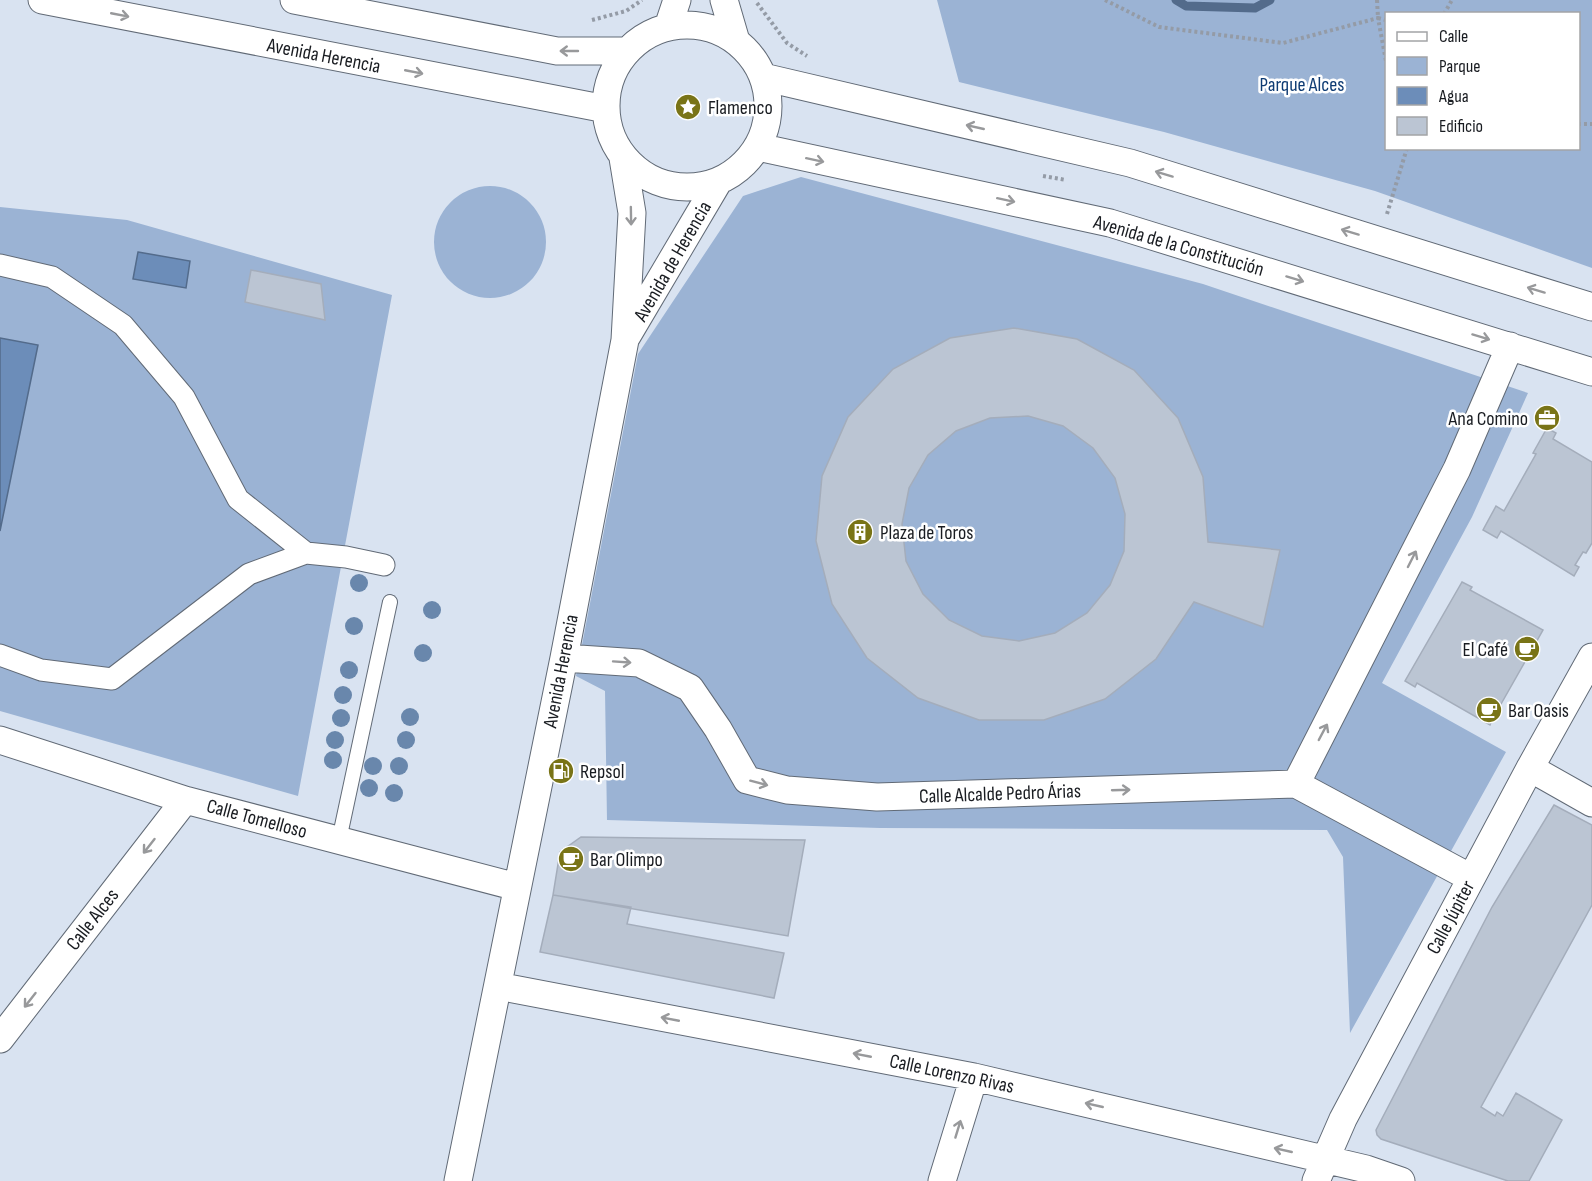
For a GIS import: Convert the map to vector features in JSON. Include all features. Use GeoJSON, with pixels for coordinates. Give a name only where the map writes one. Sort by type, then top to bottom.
{"type":"FeatureCollection","features":[{"type":"Feature","properties":{"kind":"street","name":"Avenida Herencia"},"geometry":{"type":"LineString","coordinates":[[42,0],[606,110]]}},
{"type":"Feature","properties":{"kind":"street"},"geometry":{"type":"LineString","coordinates":[[294,0],[557,51],[627,51]]}},
{"type":"Feature","properties":{"kind":"street"},"geometry":{"type":"LineString","coordinates":[[668,27],[677,0]]}},
{"type":"Feature","properties":{"kind":"street","name":"Avenida Herencia"},"geometry":{"type":"LineString","coordinates":[[724,0],[736,41]]}},
{"type":"Feature","properties":{"kind":"street","name":"Avenida Herencia"},"geometry":{"type":"LineString","coordinates":[[692,25],[707,28],[736,41],[752,57],[763,77],[768,101],[766,125],[758,147],[747,162],[718,182],[693,188],[667,186],[643,176],[623,158],[610,135],[606,110],[610,78],[627,51],[646,36],[668,27],[692,25]]}},
{"type":"Feature","properties":{"kind":"street"},"geometry":{"type":"LineString","coordinates":[[763,77],[1130,163],[1592,307]]}},
{"type":"Feature","properties":{"kind":"street","name":"Avenida de la Constitución"},"geometry":{"type":"LineString","coordinates":[[758,147],[1110,223],[1592,372]]}},
{"type":"Feature","properties":{"kind":"street","name":"Avenida Herencia"},"geometry":{"type":"LineString","coordinates":[[458,1181],[564,658],[625,340],[632,213],[623,158]]}},
{"type":"Feature","properties":{"kind":"street","name":"Avenida de Herencia"},"geometry":{"type":"LineString","coordinates":[[625,340],[718,182]]}},
{"type":"Feature","properties":{"kind":"street"},"geometry":{"type":"LineString","coordinates":[[0,265],[52,277],[123,325],[184,397],[238,499],[306,554]]}},
{"type":"Feature","properties":{"kind":"street"},"geometry":{"type":"LineString","coordinates":[[1471,878],[1296,784],[1457,469],[1510,346]]}},
{"type":"Feature","properties":{"kind":"street"},"geometry":{"type":"LineString","coordinates":[[0,655],[41,670],[112,679],[249,574],[306,554],[346,557],[384,565]]}},
{"type":"Feature","properties":{"kind":"street","name":"Calle Júpiter"},"geometry":{"type":"LineString","coordinates":[[1321,1170],[1343,1119],[1530,768],[1592,657]]}},
{"type":"Feature","properties":{"kind":"street","name":"Calle Alcalde Pedro Árias"},"geometry":{"type":"LineString","coordinates":[[564,658],[639,663],[690,688],[718,729],[747,780],[787,790],[877,797],[1296,784]]}},
{"type":"Feature","properties":{"kind":"street","name":"Calle Tomelloso"},"geometry":{"type":"LineString","coordinates":[[0,740],[185,800],[517,887]]}},
{"type":"Feature","properties":{"kind":"street"},"geometry":{"type":"LineString","coordinates":[[1530,768],[1592,803]]}},
{"type":"Feature","properties":{"kind":"street","name":"Calle Alces"},"geometry":{"type":"LineString","coordinates":[[0,1039],[185,800]]}},
{"type":"Feature","properties":{"kind":"street","name":"Calle Lorenzo Rivas"},"geometry":{"type":"LineString","coordinates":[[498,986],[974,1077],[1321,1170],[1366,1169],[1401,1181]]}},
{"type":"Feature","properties":{"kind":"street"},"geometry":{"type":"LineString","coordinates":[[942,1181],[974,1077]]}},
{"type":"Feature","properties":{"kind":"lane"},"geometry":{"type":"LineString","coordinates":[[339,840],[390,602]]}},
{"type":"Feature","properties":{"kind":"path"},"geometry":{"type":"LineString","coordinates":[[1104,0],[1159,27],[1282,43],[1378,18],[1385,20]]}},
{"type":"Feature","properties":{"kind":"path"},"geometry":{"type":"LineString","coordinates":[[1377,0],[1385,56]]}},
{"type":"Feature","properties":{"kind":"path"},"geometry":{"type":"LineString","coordinates":[[1379,241],[1406,150]]}},
{"type":"Feature","properties":{"kind":"green space","name":"Parque Alces"},"geometry":{"type":"Polygon","coordinates":[[[937,0],[1592,0],[1592,268],[1375,191],[1164,132],[959,82],[937,0]]]}},
{"type":"Feature","properties":{"kind":"green space"},"geometry":{"type":"Polygon","coordinates":[[[801,177],[1203,284],[1528,393],[1472,517],[1382,683],[1506,752],[1350,1033],[1343,857],[1327,830],[880,828],[607,820],[605,691],[576,676],[638,354],[743,196],[801,177]]]}},
{"type":"Feature","properties":{"kind":"green space"},"geometry":{"type":"Polygon","coordinates":[[[490,186],[511,191],[529,203],[541,221],[546,242],[541,263],[529,281],[511,293],[490,298],[469,293],[451,281],[439,263],[434,242],[439,221],[451,203],[469,191],[490,186]]]}},
{"type":"Feature","properties":{"kind":"green space"},"geometry":{"type":"Polygon","coordinates":[[[0,207],[127,220],[392,295],[298,796],[0,711],[0,207]]]}},
{"type":"Feature","properties":{"kind":"water"},"geometry":{"type":"Polygon","coordinates":[[[138,252],[190,261],[186,288],[133,279],[138,252]]]}},
{"type":"Feature","properties":{"kind":"water"},"geometry":{"type":"Polygon","coordinates":[[[0,338],[38,345],[0,531],[0,338]]]}},
{"type":"Feature","properties":{"kind":"building"},"geometry":{"type":"Polygon","coordinates":[[[251,270],[321,284],[325,320],[245,302],[251,270]]]}},
{"type":"Feature","properties":{"kind":"building","name":"Plaza de Toros"},"geometry":{"type":"Polygon","coordinates":[[[1014,328],[1077,339],[1134,370],[1178,418],[1203,477],[1208,542],[1280,550],[1263,627],[1194,602],[1156,659],[1105,699],[1044,720],[979,720],[918,698],[867,658],[832,604],[816,541],[822,476],[848,417],[893,369],[950,338],[1014,328]],[[1028,416],[990,418],[956,431],[928,455],[909,488],[902,524],[906,561],[923,594],[949,620],[982,636],[1019,641],[1055,633],[1087,613],[1110,585],[1124,551],[1125,514],[1115,478],[1093,448],[1063,426],[1028,416]]]}},
{"type":"Feature","properties":{"kind":"building"},"geometry":{"type":"Polygon","coordinates":[[[1547,428],[1556,433],[1553,439],[1592,462],[1592,543],[1575,565],[1579,567],[1574,576],[1501,531],[1497,538],[1483,530],[1496,506],[1504,511],[1536,454],[1533,453],[1547,428]]]}},
{"type":"Feature","properties":{"kind":"building"},"geometry":{"type":"Polygon","coordinates":[[[1462,582],[1472,587],[1470,590],[1543,630],[1501,704],[1498,702],[1489,719],[1492,720],[1490,725],[1417,683],[1415,687],[1405,681],[1462,582]]]}},
{"type":"Feature","properties":{"kind":"building"},"geometry":{"type":"Polygon","coordinates":[[[1554,805],[1592,825],[1592,905],[1481,1107],[1495,1116],[1497,1112],[1503,1116],[1516,1093],[1562,1120],[1529,1181],[1508,1181],[1381,1139],[1376,1130],[1492,907],[1554,805]]]}},
{"type":"Feature","properties":{"kind":"building"},"geometry":{"type":"Polygon","coordinates":[[[581,837],[805,840],[788,936],[553,895],[560,852],[581,837]]]}},
{"type":"Feature","properties":{"kind":"building"},"geometry":{"type":"Polygon","coordinates":[[[553,895],[631,907],[627,924],[784,953],[774,998],[540,952],[553,895]]]}},
{"type":"Feature","properties":{"kind":"waterway"},"geometry":{"type":"LineString","coordinates":[[1176,0],[1186,6],[1255,8],[1270,0]]}},
{"type":"Feature","properties":{"kind":"place","name":"Flamenco"},"geometry":{"type":"Point","coordinates":[688,107]}},
{"type":"Feature","properties":{"kind":"place","name":"Ana Comino"},"geometry":{"type":"Point","coordinates":[1547,418]}},
{"type":"Feature","properties":{"kind":"place","name":"Plaza de Toros"},"geometry":{"type":"Point","coordinates":[860,532]}},
{"type":"Feature","properties":{"kind":"place","name":"El Café"},"geometry":{"type":"Point","coordinates":[1527,649]}},
{"type":"Feature","properties":{"kind":"place","name":"Bar Oasis"},"geometry":{"type":"Point","coordinates":[1489,710]}},
{"type":"Feature","properties":{"kind":"place","name":"Repsol"},"geometry":{"type":"Point","coordinates":[561,771]}},
{"type":"Feature","properties":{"kind":"place","name":"Bar Olimpo"},"geometry":{"type":"Point","coordinates":[571,859]}}]}
